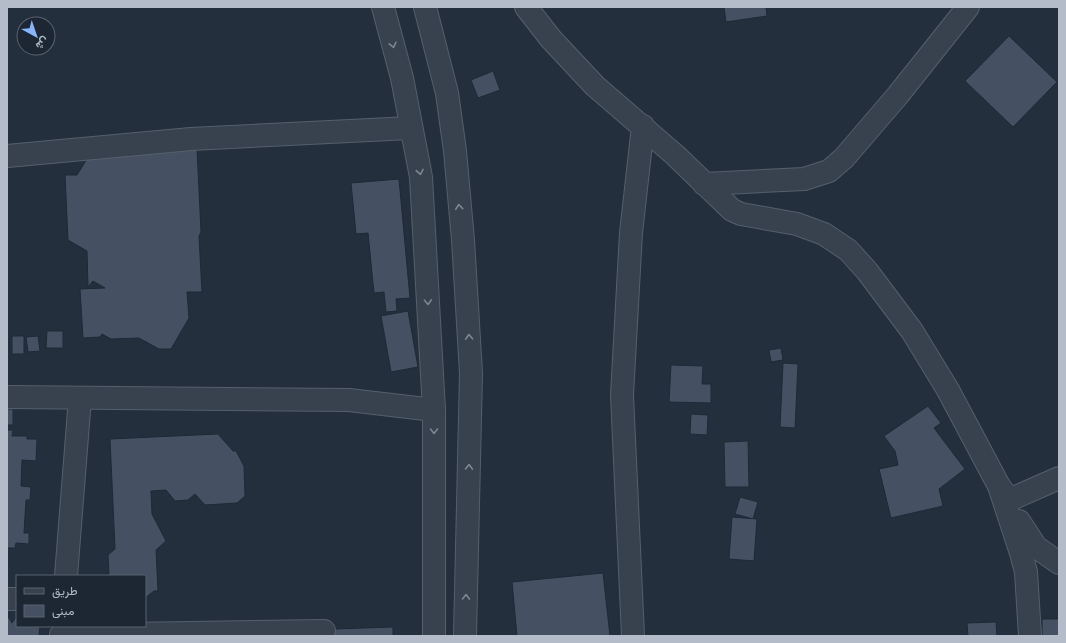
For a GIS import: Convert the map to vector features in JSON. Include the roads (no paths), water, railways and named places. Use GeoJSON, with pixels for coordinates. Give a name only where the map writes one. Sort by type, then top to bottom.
{"type":"FeatureCollection","features":[{"type":"Feature","properties":{"kind":"street"},"geometry":{"type":"LineString","coordinates":[[383,7],[402,78],[410,128],[421,177],[434,410],[434,636]]}},
{"type":"Feature","properties":{"kind":"street"},"geometry":{"type":"LineString","coordinates":[[424,7],[447,93],[455,151],[463,240],[471,373],[465,636]]}},
{"type":"Feature","properties":{"kind":"street"},"geometry":{"type":"LineString","coordinates":[[526,7],[573,63],[595,86],[643,126],[732,210],[741,214],[797,224],[824,234],[848,250],[867,271],[931,360],[1022,527],[1036,547],[1059,563]]}},
{"type":"Feature","properties":{"kind":"street"},"geometry":{"type":"LineString","coordinates":[[704,184],[804,179],[829,171],[844,158],[894,101],[968,7]]}},
{"type":"Feature","properties":{"kind":"street"},"geometry":{"type":"LineString","coordinates":[[633,636],[622,395],[630,241],[643,126]]}},
{"type":"Feature","properties":{"kind":"street"},"geometry":{"type":"LineString","coordinates":[[7,156],[190,140],[410,128]]}},
{"type":"Feature","properties":{"kind":"street"},"geometry":{"type":"LineString","coordinates":[[7,397],[349,400],[434,410]]}},
{"type":"Feature","properties":{"kind":"street"},"geometry":{"type":"LineString","coordinates":[[66,575],[80,398]]}},
{"type":"Feature","properties":{"kind":"street"},"geometry":{"type":"LineString","coordinates":[[1004,493],[1059,478]]}},
{"type":"Feature","properties":{"kind":"street"},"geometry":{"type":"LineString","coordinates":[[1004,493],[1026,572],[1030,636]]}},
{"type":"Feature","properties":{"kind":"street"},"geometry":{"type":"LineString","coordinates":[[61,632],[236,634],[324,631]]}}]}
